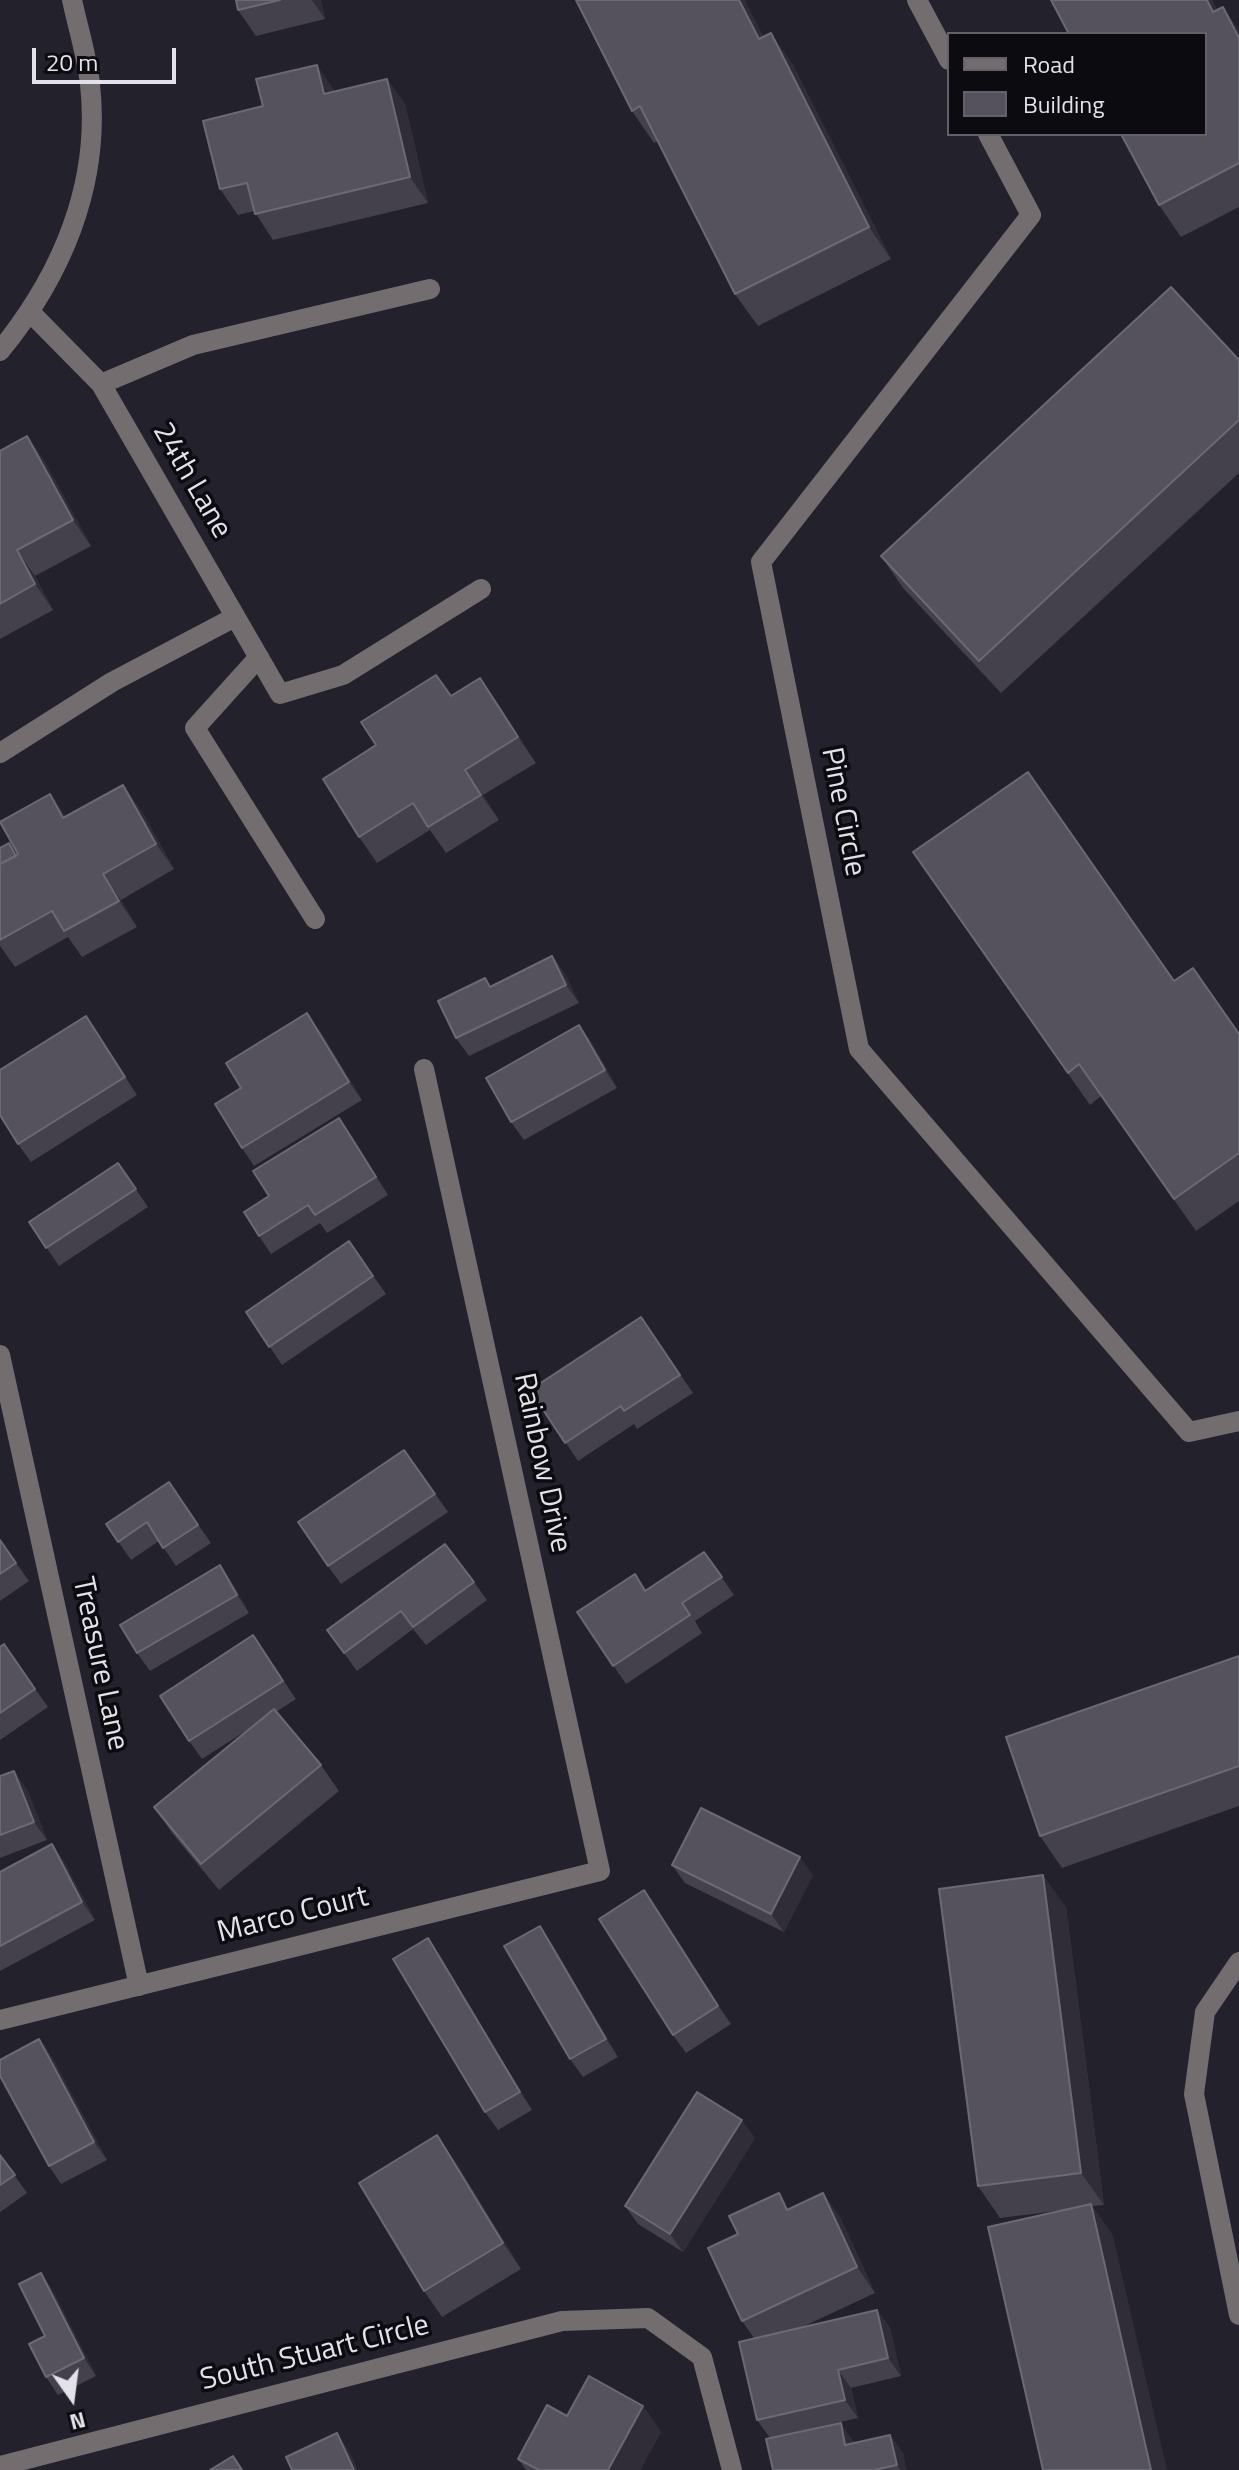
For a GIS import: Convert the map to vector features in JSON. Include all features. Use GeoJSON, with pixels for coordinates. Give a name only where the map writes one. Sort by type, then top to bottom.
{"type":"FeatureCollection","features":[{"type":"Feature","properties":{"kind":"street"},"geometry":{"type":"LineString","coordinates":[[0,351],[31,313],[61,256],[85,195],[91,157],[89,81],[72,0]]}},
{"type":"Feature","properties":{"kind":"street"},"geometry":{"type":"LineString","coordinates":[[917,0],[947,56]]}},
{"type":"Feature","properties":{"kind":"street","name":"Pine Circle"},"geometry":{"type":"LineString","coordinates":[[989,136],[1031,215],[761,562],[859,1049],[1189,1432],[1239,1421]]}},
{"type":"Feature","properties":{"kind":"street"},"geometry":{"type":"LineString","coordinates":[[101,384],[193,345],[430,289]]}},
{"type":"Feature","properties":{"kind":"street","name":"24th Lane"},"geometry":{"type":"LineString","coordinates":[[31,313],[101,384],[280,694],[343,675],[481,589]]}},
{"type":"Feature","properties":{"kind":"street"},"geometry":{"type":"LineString","coordinates":[[0,753],[112,682],[235,617]]}},
{"type":"Feature","properties":{"kind":"street"},"geometry":{"type":"LineString","coordinates":[[259,657],[195,728],[315,919]]}},
{"type":"Feature","properties":{"kind":"street","name":"Rainbow Drive"},"geometry":{"type":"LineString","coordinates":[[424,1069],[600,1871]]}},
{"type":"Feature","properties":{"kind":"street","name":"Treasure Lane"},"geometry":{"type":"LineString","coordinates":[[0,1355],[139,1986]]}},
{"type":"Feature","properties":{"kind":"street","name":"Marco Court"},"geometry":{"type":"LineString","coordinates":[[0,2020],[600,1871]]}},
{"type":"Feature","properties":{"kind":"street"},"geometry":{"type":"LineString","coordinates":[[1239,1962],[1205,2012],[1194,2094],[1239,2315]]}},
{"type":"Feature","properties":{"kind":"street","name":"South Stuart Circle"},"geometry":{"type":"LineString","coordinates":[[0,2466],[562,2321],[648,2318],[702,2357],[732,2470]]}},
{"type":"Feature","properties":{"kind":"building"},"geometry":{"type":"Polygon","coordinates":[[[236,0],[280,0],[238,10],[236,0]]]}},
{"type":"Feature","properties":{"kind":"building"},"geometry":{"type":"Polygon","coordinates":[[[576,0],[739,0],[759,39],[771,33],[869,227],[735,294],[640,106],[632,111],[576,0]]]}},
{"type":"Feature","properties":{"kind":"building"},"geometry":{"type":"Polygon","coordinates":[[[1051,0],[1207,0],[1213,12],[1223,7],[1239,38],[1239,163],[1159,205],[1122,136],[1207,136],[1207,32],[1068,32],[1051,0]]]}},
{"type":"Feature","properties":{"kind":"building"},"geometry":{"type":"Polygon","coordinates":[[[317,65],[324,94],[387,79],[410,177],[255,214],[247,183],[220,189],[203,121],[263,106],[256,79],[317,65]]]}},
{"type":"Feature","properties":{"kind":"building"},"geometry":{"type":"Polygon","coordinates":[[[1171,287],[1239,360],[1239,420],[979,661],[881,556],[1171,287]]]}},
{"type":"Feature","properties":{"kind":"building"},"geometry":{"type":"Polygon","coordinates":[[[27,436],[73,520],[17,550],[35,584],[0,604],[0,451],[27,436]]]}},
{"type":"Feature","properties":{"kind":"building"},"geometry":{"type":"Polygon","coordinates":[[[436,675],[451,696],[480,678],[518,737],[465,770],[481,795],[428,827],[413,803],[359,837],[323,779],[376,745],[361,722],[436,675]]]}},
{"type":"Feature","properties":{"kind":"building"},"geometry":{"type":"Polygon","coordinates":[[[1028,772],[1174,981],[1193,968],[1239,1034],[1239,1153],[1174,1199],[1079,1064],[1068,1073],[913,852],[1028,772]]]}},
{"type":"Feature","properties":{"kind":"building"},"geometry":{"type":"Polygon","coordinates":[[[123,785],[156,844],[103,874],[119,901],[64,931],[52,911],[0,940],[0,864],[18,854],[0,822],[50,794],[63,818],[123,785]]]}},
{"type":"Feature","properties":{"kind":"building"},"geometry":{"type":"Polygon","coordinates":[[[9,843],[16,856],[0,864],[0,848],[9,843]]]}},
{"type":"Feature","properties":{"kind":"building"},"geometry":{"type":"Polygon","coordinates":[[[552,956],[566,985],[456,1038],[438,1001],[485,978],[490,987],[552,956]]]}},
{"type":"Feature","properties":{"kind":"building"},"geometry":{"type":"Polygon","coordinates":[[[307,1013],[349,1082],[242,1148],[215,1104],[241,1088],[226,1063],[307,1013]]]}},
{"type":"Feature","properties":{"kind":"building"},"geometry":{"type":"Polygon","coordinates":[[[86,1016],[125,1077],[18,1144],[0,1115],[0,1070],[86,1016]]]}},
{"type":"Feature","properties":{"kind":"building"},"geometry":{"type":"Polygon","coordinates":[[[579,1025],[605,1070],[511,1122],[486,1078],[579,1025]]]}},
{"type":"Feature","properties":{"kind":"building"},"geometry":{"type":"Polygon","coordinates":[[[339,1118],[376,1177],[315,1215],[308,1205],[259,1236],[244,1212],[269,1196],[253,1171],[339,1118]]]}},
{"type":"Feature","properties":{"kind":"building"},"geometry":{"type":"Polygon","coordinates":[[[118,1163],[136,1189],[46,1248],[29,1222],[118,1163]]]}},
{"type":"Feature","properties":{"kind":"building"},"geometry":{"type":"Polygon","coordinates":[[[349,1241],[373,1276],[269,1347],[246,1312],[349,1241]]]}},
{"type":"Feature","properties":{"kind":"building"},"geometry":{"type":"Polygon","coordinates":[[[641,1317],[680,1375],[624,1411],[621,1406],[565,1443],[530,1390],[641,1317]]]}},
{"type":"Feature","properties":{"kind":"building"},"geometry":{"type":"Polygon","coordinates":[[[404,1450],[435,1494],[328,1566],[298,1522],[404,1450]]]}},
{"type":"Feature","properties":{"kind":"building"},"geometry":{"type":"Polygon","coordinates":[[[169,1482],[198,1525],[163,1548],[147,1522],[118,1542],[106,1524],[169,1482]]]}},
{"type":"Feature","properties":{"kind":"building"},"geometry":{"type":"Polygon","coordinates":[[[0,1540],[16,1563],[0,1574],[0,1540]]]}},
{"type":"Feature","properties":{"kind":"building"},"geometry":{"type":"Polygon","coordinates":[[[445,1544],[474,1582],[413,1627],[401,1611],[344,1653],[327,1630],[445,1544]]]}},
{"type":"Feature","properties":{"kind":"building"},"geometry":{"type":"Polygon","coordinates":[[[704,1552],[722,1577],[682,1603],[690,1615],[613,1666],[577,1612],[635,1574],[645,1591],[704,1552]]]}},
{"type":"Feature","properties":{"kind":"building"},"geometry":{"type":"Polygon","coordinates":[[[220,1565],[237,1595],[137,1653],[120,1625],[220,1565]]]}},
{"type":"Feature","properties":{"kind":"building"},"geometry":{"type":"Polygon","coordinates":[[[253,1635],[283,1681],[189,1741],[160,1696],[253,1635]]]}},
{"type":"Feature","properties":{"kind":"building"},"geometry":{"type":"Polygon","coordinates":[[[4,1644],[35,1689],[0,1713],[0,1647],[4,1644]]]}},
{"type":"Feature","properties":{"kind":"building"},"geometry":{"type":"Polygon","coordinates":[[[1239,1656],[1239,1766],[1040,1836],[1006,1737],[1239,1656]]]}},
{"type":"Feature","properties":{"kind":"building"},"geometry":{"type":"Polygon","coordinates":[[[274,1709],[321,1765],[201,1864],[154,1807],[274,1709]]]}},
{"type":"Feature","properties":{"kind":"building"},"geometry":{"type":"Polygon","coordinates":[[[14,1771],[34,1822],[0,1835],[0,1776],[14,1771]]]}},
{"type":"Feature","properties":{"kind":"building"},"geometry":{"type":"Polygon","coordinates":[[[701,1808],[800,1857],[771,1914],[672,1865],[701,1808]]]}},
{"type":"Feature","properties":{"kind":"building"},"geometry":{"type":"Polygon","coordinates":[[[52,1844],[82,1902],[0,1946],[0,1872],[52,1844]]]}},
{"type":"Feature","properties":{"kind":"building"},"geometry":{"type":"Polygon","coordinates":[[[1043,1875],[1081,2173],[978,2186],[939,1889],[1043,1875]]]}},
{"type":"Feature","properties":{"kind":"building"},"geometry":{"type":"Polygon","coordinates":[[[644,1890],[718,2006],[673,2035],[599,1919],[644,1890]]]}},
{"type":"Feature","properties":{"kind":"building"},"geometry":{"type":"Polygon","coordinates":[[[540,1926],[606,2039],[570,2059],[504,1946],[540,1926]]]}},
{"type":"Feature","properties":{"kind":"building"},"geometry":{"type":"Polygon","coordinates":[[[428,1938],[520,2092],[485,2112],[393,1959],[428,1938]]]}},
{"type":"Feature","properties":{"kind":"building"},"geometry":{"type":"Polygon","coordinates":[[[39,2039],[94,2142],[49,2166],[0,2076],[0,2060],[39,2039]]]}},
{"type":"Feature","properties":{"kind":"building"},"geometry":{"type":"Polygon","coordinates":[[[697,2092],[742,2120],[670,2234],[625,2206],[697,2092]]]}},
{"type":"Feature","properties":{"kind":"building"},"geometry":{"type":"Polygon","coordinates":[[[437,2135],[503,2243],[424,2291],[359,2183],[437,2135]]]}},
{"type":"Feature","properties":{"kind":"building"},"geometry":{"type":"Polygon","coordinates":[[[0,2155],[15,2175],[0,2185],[0,2155]]]}},
{"type":"Feature","properties":{"kind":"building"},"geometry":{"type":"Polygon","coordinates":[[[779,2193],[787,2210],[823,2193],[857,2267],[742,2321],[708,2248],[738,2234],[729,2216],[779,2193]]]}},
{"type":"Feature","properties":{"kind":"building"},"geometry":{"type":"Polygon","coordinates":[[[1091,2204],[1151,2470],[1043,2470],[988,2227],[1091,2204]]]}},
{"type":"Feature","properties":{"kind":"building"},"geometry":{"type":"Polygon","coordinates":[[[41,2273],[84,2358],[46,2377],[29,2344],[45,2336],[19,2284],[41,2273]]]}},
{"type":"Feature","properties":{"kind":"building"},"geometry":{"type":"Polygon","coordinates":[[[877,2310],[888,2358],[838,2370],[845,2400],[757,2420],[739,2342],[877,2310]]]}},
{"type":"Feature","properties":{"kind":"building"},"geometry":{"type":"Polygon","coordinates":[[[589,2376],[643,2406],[608,2470],[539,2470],[518,2459],[547,2405],[567,2416],[589,2376]]]}},
{"type":"Feature","properties":{"kind":"building"},"geometry":{"type":"Polygon","coordinates":[[[841,2423],[845,2445],[890,2435],[897,2465],[874,2470],[773,2470],[766,2439],[841,2423]]]}},
{"type":"Feature","properties":{"kind":"building"},"geometry":{"type":"Polygon","coordinates":[[[337,2433],[354,2470],[292,2470],[286,2457],[337,2433]]]}},
{"type":"Feature","properties":{"kind":"building"},"geometry":{"type":"Polygon","coordinates":[[[233,2456],[242,2470],[210,2470],[233,2456]]]}}]}
